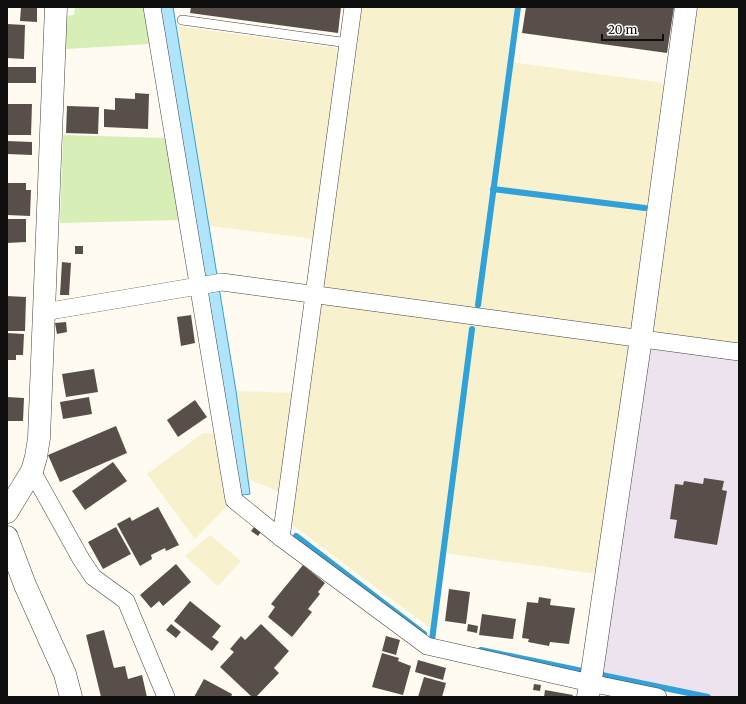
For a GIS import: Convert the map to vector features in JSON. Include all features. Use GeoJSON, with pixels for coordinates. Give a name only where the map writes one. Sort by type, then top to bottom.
{"type":"FeatureCollection","features":[{"type":"Feature","properties":{"kind":"street"},"geometry":{"type":"LineString","coordinates":[[7,512],[32,471],[39,438],[56,7]]}},
{"type":"Feature","properties":{"kind":"street"},"geometry":{"type":"LineString","coordinates":[[152,7],[201,286],[234,500],[280,538],[427,646],[658,697]]}},
{"type":"Feature","properties":{"kind":"street"},"geometry":{"type":"LineString","coordinates":[[280,538],[353,7]]}},
{"type":"Feature","properties":{"kind":"street"},"geometry":{"type":"LineString","coordinates":[[591,681],[641,338],[686,7]]}},
{"type":"Feature","properties":{"kind":"street"},"geometry":{"type":"LineString","coordinates":[[44,312],[222,282],[739,352]]}},
{"type":"Feature","properties":{"kind":"street"},"geometry":{"type":"LineString","coordinates":[[32,471],[81,559],[93,577],[126,601],[166,697]]}},
{"type":"Feature","properties":{"kind":"street"},"geometry":{"type":"LineString","coordinates":[[7,537],[25,585],[65,674],[71,697]]}},
{"type":"Feature","properties":{"kind":"lane"},"geometry":{"type":"LineString","coordinates":[[182,20],[348,43]]}},
{"type":"Feature","properties":{"kind":"shaded area"},"geometry":{"type":"Polygon","coordinates":[[[359,7],[518,7],[511,62],[664,83],[631,329],[325,291],[321,285],[359,7]]]}},
{"type":"Feature","properties":{"kind":"shaded area"},"geometry":{"type":"Polygon","coordinates":[[[696,7],[739,7],[739,345],[658,334],[653,327],[696,7]]]}},
{"type":"Feature","properties":{"kind":"shaded area"},"geometry":{"type":"Polygon","coordinates":[[[177,26],[338,48],[314,239],[209,226],[177,26]]]}},
{"type":"Feature","properties":{"kind":"shaded area"},"geometry":{"type":"Polygon","coordinates":[[[325,303],[624,342],[630,346],[597,574],[443,553],[433,630],[291,524],[317,306],[325,303]]]}},
{"type":"Feature","properties":{"kind":"shaded area"},"geometry":{"type":"Polygon","coordinates":[[[648,347],[739,359],[739,697],[708,697],[603,675],[648,347]]]}},
{"type":"Feature","properties":{"kind":"shaded area"},"geometry":{"type":"Polygon","coordinates":[[[236,391],[294,393],[280,492],[248,479],[236,391]]]}},
{"type":"Feature","properties":{"kind":"shaded area"},"geometry":{"type":"Polygon","coordinates":[[[203,433],[216,433],[229,504],[195,539],[147,474],[203,433]]]}},
{"type":"Feature","properties":{"kind":"shaded area"},"geometry":{"type":"Polygon","coordinates":[[[210,535],[241,561],[218,586],[185,556],[210,535]]]}},
{"type":"Feature","properties":{"kind":"green space"},"geometry":{"type":"Polygon","coordinates":[[[75,7],[145,7],[150,44],[66,49],[65,16],[74,15],[75,7]]]}},
{"type":"Feature","properties":{"kind":"green space"},"geometry":{"type":"Polygon","coordinates":[[[63,135],[166,138],[181,220],[60,223],[63,135]]]}},
{"type":"Feature","properties":{"kind":"water"},"geometry":{"type":"Polygon","coordinates":[[[160,7],[173,7],[236,391],[250,494],[241,495],[160,7]]]}},
{"type":"Feature","properties":{"kind":"building"},"geometry":{"type":"Polygon","coordinates":[[[21,7],[37,7],[37,22],[20,21],[21,7]]]}},
{"type":"Feature","properties":{"kind":"building"},"geometry":{"type":"Polygon","coordinates":[[[191,7],[341,7],[338,33],[190,13],[191,7]]]}},
{"type":"Feature","properties":{"kind":"building"},"geometry":{"type":"Polygon","coordinates":[[[526,7],[674,7],[667,53],[522,33],[526,7]]]}},
{"type":"Feature","properties":{"kind":"building"},"geometry":{"type":"Polygon","coordinates":[[[7,24],[25,25],[24,59],[7,58],[7,24]]]}},
{"type":"Feature","properties":{"kind":"building"},"geometry":{"type":"Polygon","coordinates":[[[7,67],[36,67],[36,83],[7,83],[7,67]]]}},
{"type":"Feature","properties":{"kind":"building"},"geometry":{"type":"Polygon","coordinates":[[[135,93],[149,94],[148,129],[104,127],[104,109],[115,110],[115,98],[135,99],[135,93]]]}},
{"type":"Feature","properties":{"kind":"building"},"geometry":{"type":"Polygon","coordinates":[[[7,104],[32,104],[31,135],[7,135],[7,104]]]}},
{"type":"Feature","properties":{"kind":"building"},"geometry":{"type":"Polygon","coordinates":[[[67,106],[99,107],[98,134],[66,133],[67,106]]]}},
{"type":"Feature","properties":{"kind":"building"},"geometry":{"type":"Polygon","coordinates":[[[7,141],[32,142],[32,155],[7,154],[7,141]]]}},
{"type":"Feature","properties":{"kind":"building"},"geometry":{"type":"Polygon","coordinates":[[[7,183],[26,183],[26,190],[31,190],[30,216],[7,215],[7,183]]]}},
{"type":"Feature","properties":{"kind":"building"},"geometry":{"type":"Polygon","coordinates":[[[7,219],[26,219],[26,242],[7,243],[7,219]]]}},
{"type":"Feature","properties":{"kind":"building"},"geometry":{"type":"Polygon","coordinates":[[[75,246],[83,246],[83,254],[75,254],[75,246]]]}},
{"type":"Feature","properties":{"kind":"building"},"geometry":{"type":"Polygon","coordinates":[[[62,262],[71,263],[69,295],[60,295],[62,262]]]}},
{"type":"Feature","properties":{"kind":"building"},"geometry":{"type":"Polygon","coordinates":[[[7,296],[26,297],[25,331],[7,331],[7,296]]]}},
{"type":"Feature","properties":{"kind":"building"},"geometry":{"type":"Polygon","coordinates":[[[191,315],[195,343],[181,346],[177,317],[191,315]]]}},
{"type":"Feature","properties":{"kind":"building"},"geometry":{"type":"Polygon","coordinates":[[[66,322],[67,332],[57,334],[55,323],[66,322]]]}},
{"type":"Feature","properties":{"kind":"building"},"geometry":{"type":"Polygon","coordinates":[[[7,333],[24,334],[23,355],[16,355],[16,360],[7,360],[7,333]]]}},
{"type":"Feature","properties":{"kind":"building"},"geometry":{"type":"Polygon","coordinates":[[[94,369],[98,392],[66,397],[62,374],[94,369]]]}},
{"type":"Feature","properties":{"kind":"building"},"geometry":{"type":"Polygon","coordinates":[[[7,397],[24,398],[23,421],[7,421],[7,397]]]}},
{"type":"Feature","properties":{"kind":"building"},"geometry":{"type":"Polygon","coordinates":[[[89,397],[92,414],[63,419],[60,402],[89,397]]]}},
{"type":"Feature","properties":{"kind":"building"},"geometry":{"type":"Polygon","coordinates":[[[195,400],[207,417],[178,437],[167,420],[195,400]]]}},
{"type":"Feature","properties":{"kind":"building"},"geometry":{"type":"Polygon","coordinates":[[[116,426],[127,453],[60,482],[48,455],[116,426]]]}},
{"type":"Feature","properties":{"kind":"building"},"geometry":{"type":"Polygon","coordinates":[[[113,462],[127,481],[85,510],[72,491],[113,462]]]}},
{"type":"Feature","properties":{"kind":"building"},"geometry":{"type":"Polygon","coordinates":[[[704,478],[724,481],[722,490],[727,491],[717,545],[674,538],[677,520],[670,519],[675,484],[683,485],[684,481],[703,484],[704,478]]]}},
{"type":"Feature","properties":{"kind":"building"},"geometry":{"type":"Polygon","coordinates":[[[158,507],[179,545],[166,551],[165,548],[151,555],[152,559],[140,566],[117,524],[130,517],[132,521],[158,507]]]}},
{"type":"Feature","properties":{"kind":"building"},"geometry":{"type":"Polygon","coordinates":[[[255,526],[261,532],[258,536],[251,531],[255,526]]]}},
{"type":"Feature","properties":{"kind":"building"},"geometry":{"type":"Polygon","coordinates":[[[116,527],[131,554],[103,569],[88,542],[116,527]]]}},
{"type":"Feature","properties":{"kind":"building"},"geometry":{"type":"Polygon","coordinates":[[[176,564],[191,582],[163,606],[159,601],[151,608],[140,595],[176,564]]]}},
{"type":"Feature","properties":{"kind":"building"},"geometry":{"type":"Polygon","coordinates":[[[303,565],[325,583],[318,592],[320,594],[308,609],[312,612],[292,637],[268,617],[275,607],[271,604],[303,565]]]}},
{"type":"Feature","properties":{"kind":"building"},"geometry":{"type":"Polygon","coordinates":[[[449,589],[470,592],[466,624],[445,621],[449,589]]]}},
{"type":"Feature","properties":{"kind":"building"},"geometry":{"type":"Polygon","coordinates":[[[539,597],[551,599],[550,605],[575,608],[569,644],[550,642],[549,646],[528,642],[529,639],[522,638],[527,602],[538,603],[539,597]]]}},
{"type":"Feature","properties":{"kind":"building"},"geometry":{"type":"Polygon","coordinates":[[[190,601],[221,626],[212,637],[219,642],[212,651],[174,621],[190,601]]]}},
{"type":"Feature","properties":{"kind":"building"},"geometry":{"type":"Polygon","coordinates":[[[482,614],[516,619],[513,639],[479,635],[482,614]]]}},
{"type":"Feature","properties":{"kind":"building"},"geometry":{"type":"Polygon","coordinates":[[[171,624],[181,632],[176,638],[166,630],[171,624]]]}},
{"type":"Feature","properties":{"kind":"building"},"geometry":{"type":"Polygon","coordinates":[[[261,624],[289,651],[274,668],[279,673],[256,697],[252,697],[220,667],[234,652],[230,649],[241,636],[245,640],[261,624]]]}},
{"type":"Feature","properties":{"kind":"building"},"geometry":{"type":"Polygon","coordinates":[[[468,624],[478,626],[477,633],[467,631],[468,624]]]}},
{"type":"Feature","properties":{"kind":"building"},"geometry":{"type":"Polygon","coordinates":[[[104,630],[114,668],[125,666],[128,679],[142,675],[147,697],[101,697],[86,635],[104,630]]]}},
{"type":"Feature","properties":{"kind":"building"},"geometry":{"type":"Polygon","coordinates":[[[386,636],[400,640],[396,655],[382,651],[386,636]]]}},
{"type":"Feature","properties":{"kind":"building"},"geometry":{"type":"Polygon","coordinates":[[[382,653],[399,658],[398,661],[411,666],[403,695],[372,687],[382,653]]]}},
{"type":"Feature","properties":{"kind":"building"},"geometry":{"type":"Polygon","coordinates":[[[418,660],[446,668],[443,680],[415,672],[418,660]]]}},
{"type":"Feature","properties":{"kind":"building"},"geometry":{"type":"Polygon","coordinates":[[[424,677],[446,683],[442,697],[418,697],[424,677]]]}},
{"type":"Feature","properties":{"kind":"building"},"geometry":{"type":"Polygon","coordinates":[[[204,679],[232,694],[231,697],[194,697],[204,679]]]}},
{"type":"Feature","properties":{"kind":"building"},"geometry":{"type":"Polygon","coordinates":[[[534,684],[541,685],[540,691],[533,690],[534,684]]]}},
{"type":"Feature","properties":{"kind":"building"},"geometry":{"type":"Polygon","coordinates":[[[545,690],[573,695],[572,697],[544,697],[545,690]]]}},
{"type":"Feature","properties":{"kind":"waterway"},"geometry":{"type":"LineString","coordinates":[[478,305],[518,7]]}},
{"type":"Feature","properties":{"kind":"waterway"},"geometry":{"type":"LineString","coordinates":[[493,189],[645,208]]}},
{"type":"Feature","properties":{"kind":"waterway"},"geometry":{"type":"LineString","coordinates":[[432,640],[472,329]]}},
{"type":"Feature","properties":{"kind":"waterway"},"geometry":{"type":"LineString","coordinates":[[296,536],[424,634]]}},
{"type":"Feature","properties":{"kind":"waterway"},"geometry":{"type":"LineString","coordinates":[[481,650],[708,697]]}}]}
